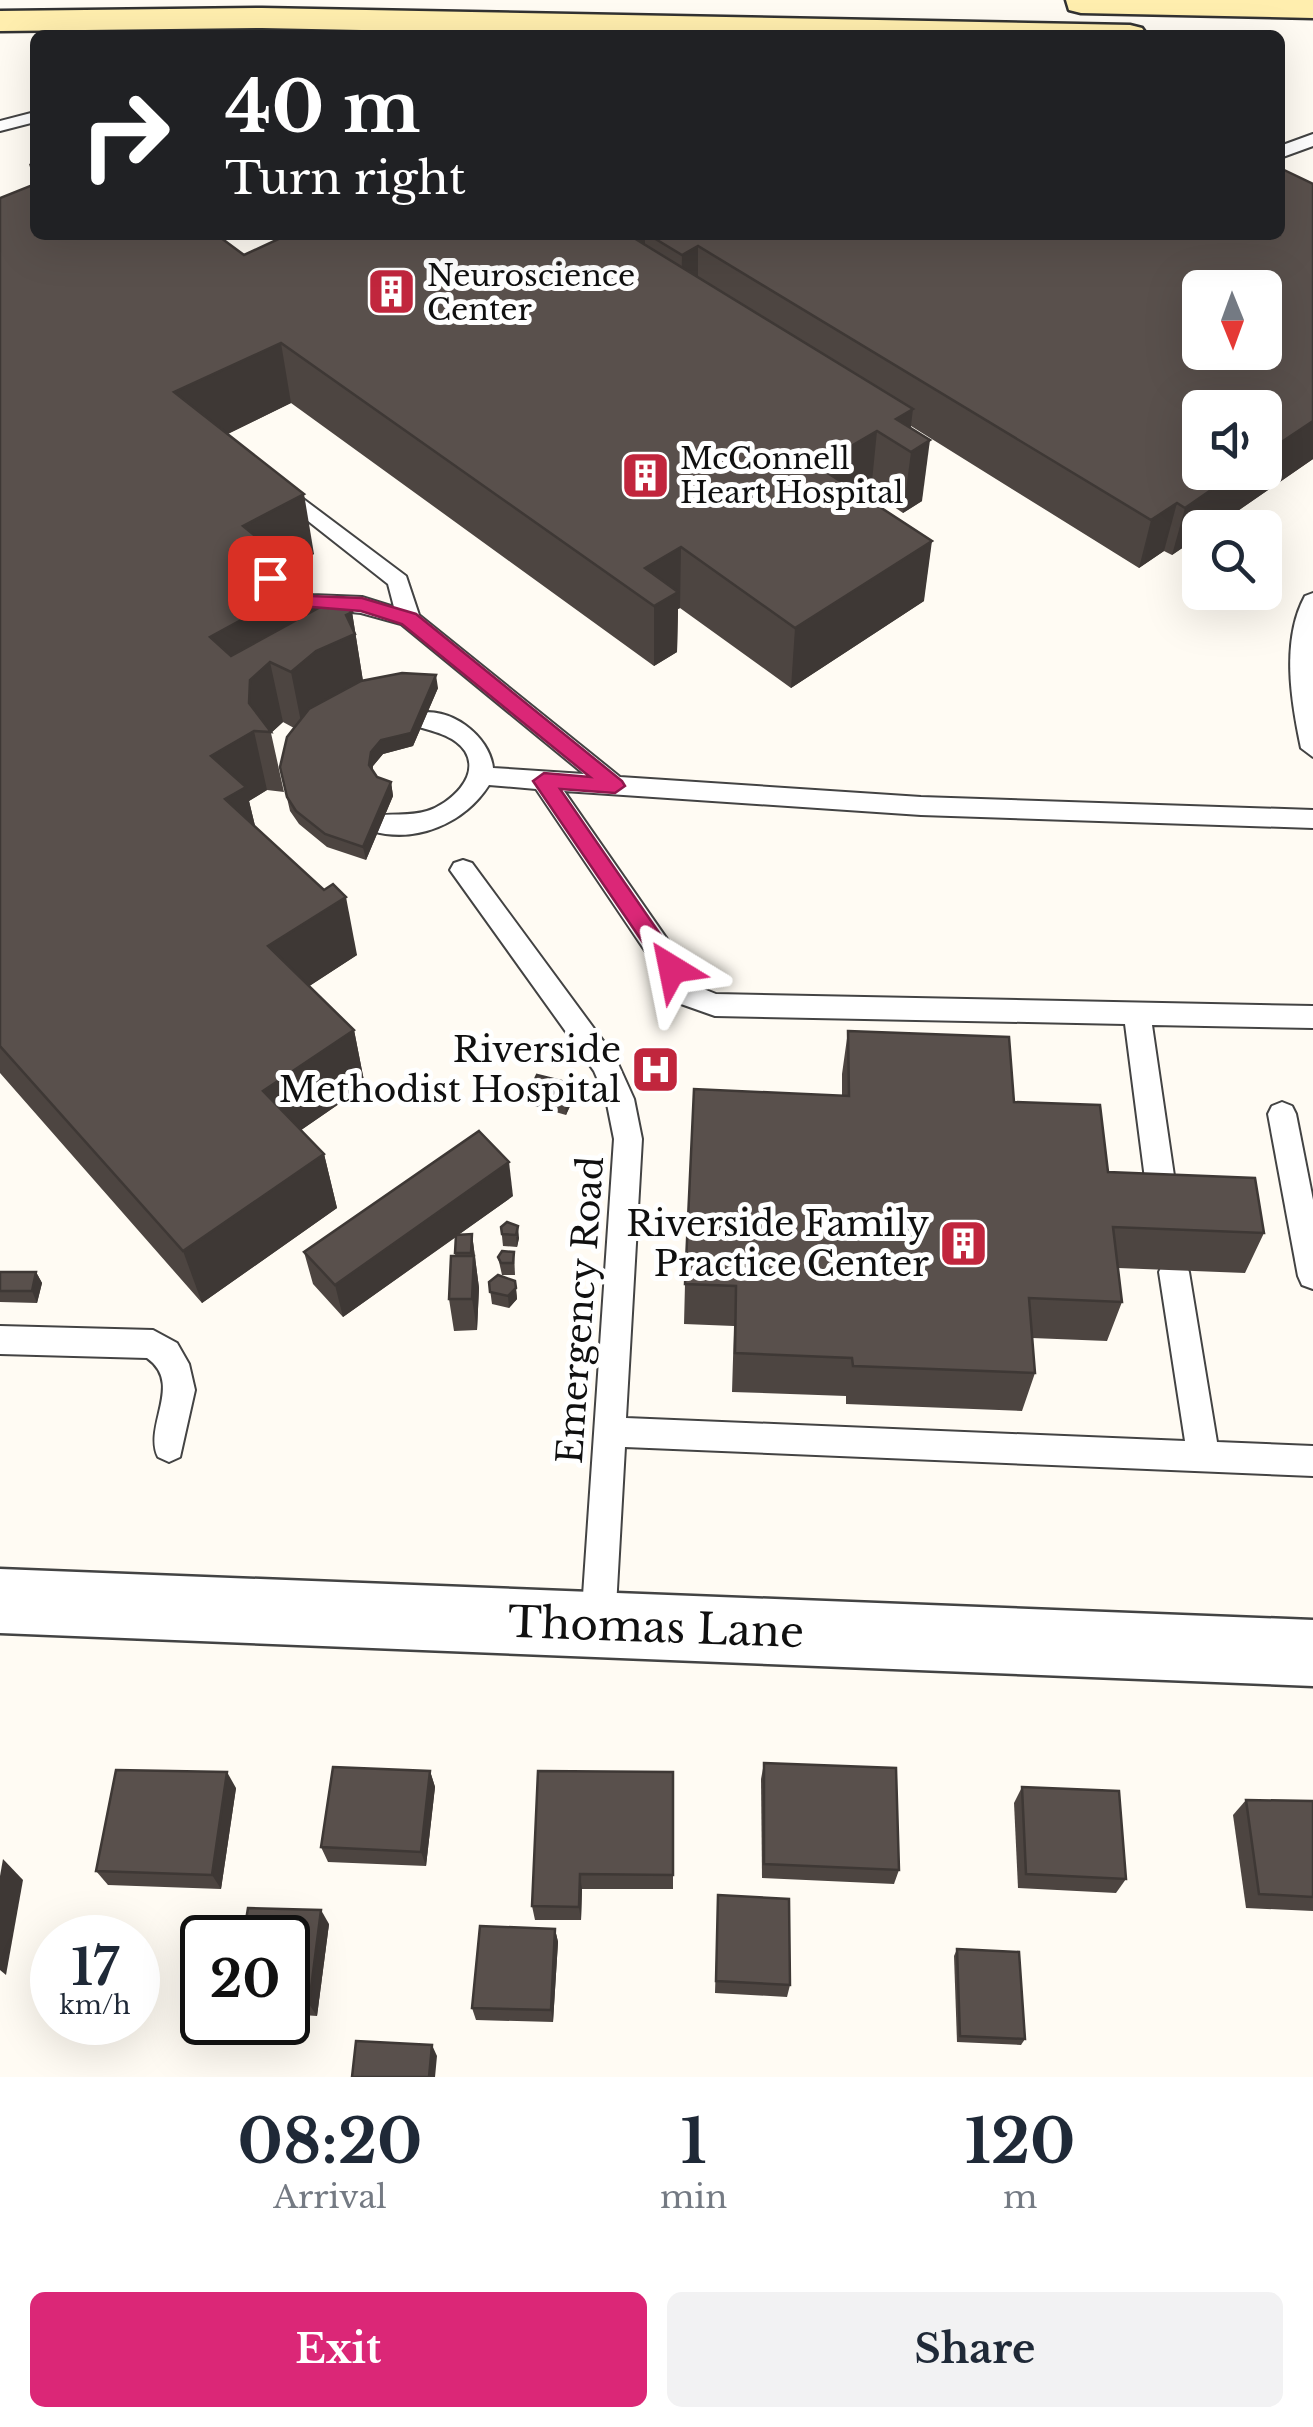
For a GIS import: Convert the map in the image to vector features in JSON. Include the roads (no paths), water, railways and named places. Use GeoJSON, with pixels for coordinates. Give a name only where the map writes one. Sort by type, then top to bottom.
{"type":"FeatureCollection","features":[{"type":"Feature","properties":{"kind":"main road"},"geometry":{"type":"LineString","coordinates":[[0,20],[21,0]]}},
{"type":"Feature","properties":{"kind":"main road"},"geometry":{"type":"LineString","coordinates":[[922,0],[1313,8]]}},
{"type":"Feature","properties":{"kind":"main road"},"geometry":{"type":"LineString","coordinates":[[0,20],[262,18],[875,30]]}},
{"type":"Feature","properties":{"kind":"main road"},"geometry":{"type":"LineString","coordinates":[[1285,38],[1313,38]]}},
{"type":"Feature","properties":{"kind":"street","name":"Thomas Lane"},"geometry":{"type":"LineString","coordinates":[[0,1600],[1313,1654]]}},
{"type":"Feature","properties":{"kind":"lane"},"geometry":{"type":"LineString","coordinates":[[0,126],[30,118]]}},
{"type":"Feature","properties":{"kind":"lane"},"geometry":{"type":"LineString","coordinates":[[1285,151],[1313,138]]}},
{"type":"Feature","properties":{"kind":"lane"},"geometry":{"type":"LineString","coordinates":[[256,508],[286,493],[398,581],[409,619]]}},
{"type":"Feature","properties":{"kind":"lane"},"geometry":{"type":"LineString","coordinates":[[270,578],[307,602],[362,604],[409,619],[615,786]]}},
{"type":"Feature","properties":{"kind":"lane"},"geometry":{"type":"LineString","coordinates":[[1313,601],[1306,624],[1301,675],[1313,748]]}},
{"type":"Feature","properties":{"kind":"lane"},"geometry":{"type":"LineString","coordinates":[[381,824],[405,826],[440,819],[468,800],[480,776],[480,759],[464,736],[424,720]]}},
{"type":"Feature","properties":{"kind":"lane"},"geometry":{"type":"LineString","coordinates":[[480,776],[904,805],[1313,820]]}},
{"type":"Feature","properties":{"kind":"lane"},"geometry":{"type":"LineString","coordinates":[[544,781],[691,996],[715,1005],[1313,1017]]}},
{"type":"Feature","properties":{"kind":"lane","name":"Emergency Road"},"geometry":{"type":"LineString","coordinates":[[463,870],[606,1065],[620,1099],[628,1138],[598,1625]]}},
{"type":"Feature","properties":{"kind":"lane"},"geometry":{"type":"LineString","coordinates":[[1137,1013],[1165,1215]]}},
{"type":"Feature","properties":{"kind":"lane"},"geometry":{"type":"LineString","coordinates":[[1282,1114],[1313,1276]]}},
{"type":"Feature","properties":{"kind":"lane"},"geometry":{"type":"LineString","coordinates":[[1174,1272],[1203,1457]]}},
{"type":"Feature","properties":{"kind":"lane"},"geometry":{"type":"LineString","coordinates":[[0,1340],[153,1344],[170,1353],[180,1373],[169,1447]]}},
{"type":"Feature","properties":{"kind":"lane"},"geometry":{"type":"LineString","coordinates":[[610,1432],[1313,1462]]}},
{"type":"Feature","properties":{"kind":"place","name":"Neuroscience Center"},"geometry":{"type":"Point","coordinates":[392,292]}},
{"type":"Feature","properties":{"kind":"place","name":"McConnell Heart Hospital"},"geometry":{"type":"Point","coordinates":[645,475]}},
{"type":"Feature","properties":{"kind":"place","name":"Riverside Methodist Hospital"},"geometry":{"type":"Point","coordinates":[656,1069]}},
{"type":"Feature","properties":{"kind":"place","name":"Riverside Family Practice Center"},"geometry":{"type":"Point","coordinates":[964,1243]}}]}
